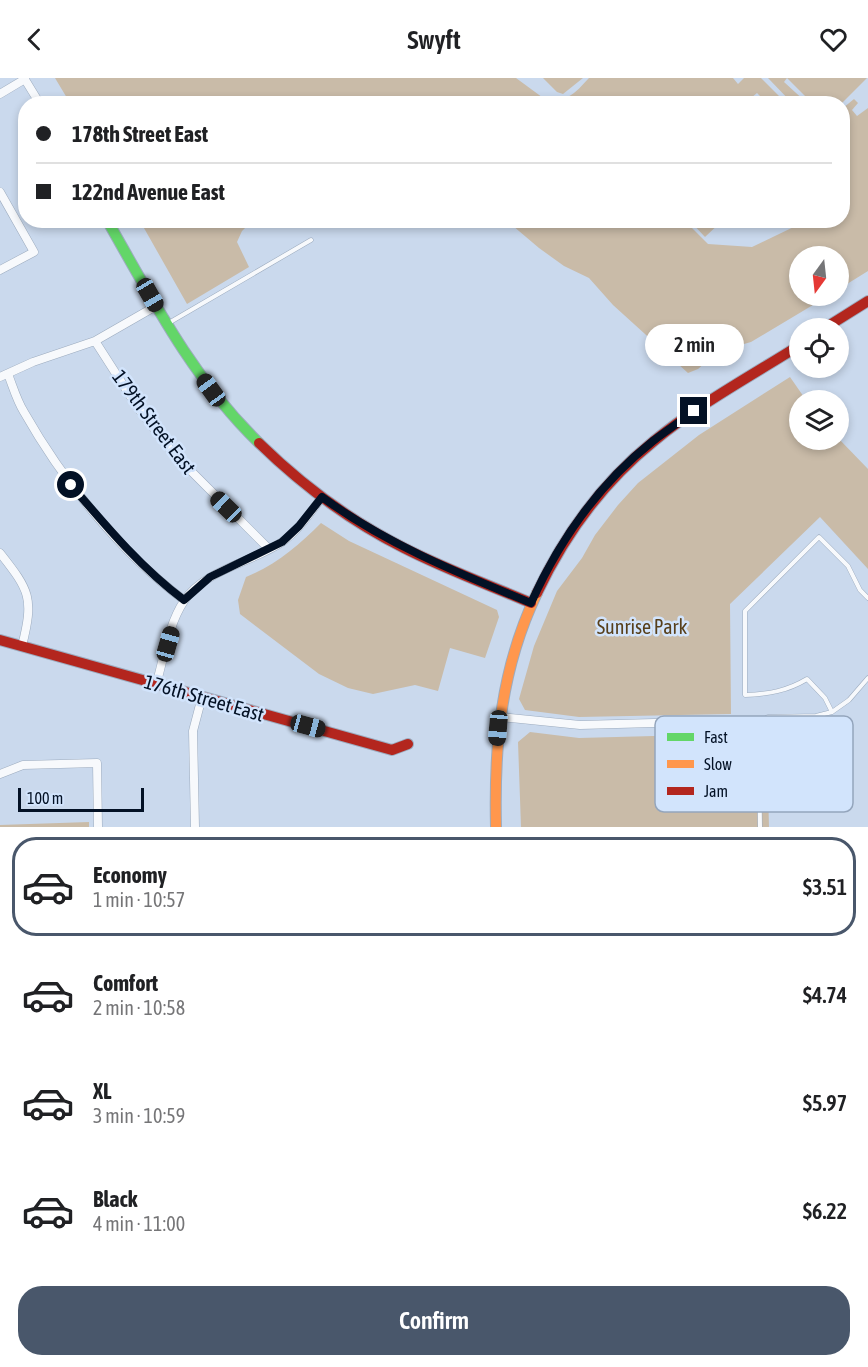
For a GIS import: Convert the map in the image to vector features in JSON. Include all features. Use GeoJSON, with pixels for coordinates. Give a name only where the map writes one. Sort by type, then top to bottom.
{"type":"FeatureCollection","features":[{"type":"Feature","properties":{"kind":"street"},"geometry":{"type":"LineString","coordinates":[[0,94],[25,79],[35,96]]}},
{"type":"Feature","properties":{"kind":"street"},"geometry":{"type":"LineString","coordinates":[[0,192],[18,225]]}},
{"type":"Feature","properties":{"kind":"street"},"geometry":{"type":"LineString","coordinates":[[0,270],[33,252],[20,228]]}},
{"type":"Feature","properties":{"kind":"street"},"geometry":{"type":"LineString","coordinates":[[112,228],[185,355],[211,390],[251,436],[278,462],[322,497],[360,523],[418,555],[531,603]]}},
{"type":"Feature","properties":{"kind":"street"},"geometry":{"type":"LineString","coordinates":[[841,318],[868,301]]}},
{"type":"Feature","properties":{"kind":"street"},"geometry":{"type":"LineString","coordinates":[[156,306],[95,341],[33,362],[4,376],[23,411],[71,485],[160,582],[184,600]]}},
{"type":"Feature","properties":{"kind":"street","name":"179th Street East"},"geometry":{"type":"LineString","coordinates":[[95,341],[138,408],[172,453],[269,549]]}},
{"type":"Feature","properties":{"kind":"street"},"geometry":{"type":"LineString","coordinates":[[496,827],[496,749],[514,650],[531,603],[573,527],[599,494],[652,442],[694,411],[789,352]]}},
{"type":"Feature","properties":{"kind":"street"},"geometry":{"type":"LineString","coordinates":[[156,685],[173,624],[184,600],[210,577],[282,542],[299,526],[322,497]]}},
{"type":"Feature","properties":{"kind":"street"},"geometry":{"type":"LineString","coordinates":[[0,553],[23,582],[28,597],[29,620],[22,646]]}},
{"type":"Feature","properties":{"kind":"street","name":"176th Street East"},"geometry":{"type":"LineString","coordinates":[[0,640],[392,750],[408,744]]}},
{"type":"Feature","properties":{"kind":"street"},"geometry":{"type":"LineString","coordinates":[[195,827],[193,732],[202,697]]}},
{"type":"Feature","properties":{"kind":"street"},"geometry":{"type":"LineString","coordinates":[[500,717],[580,725],[655,723]]}},
{"type":"Feature","properties":{"kind":"street"},"geometry":{"type":"LineString","coordinates":[[0,774],[23,765],[97,763],[98,827]]}},
{"type":"Feature","properties":{"kind":"lane"},"geometry":{"type":"LineString","coordinates":[[167,324],[311,240]]}},
{"type":"Feature","properties":{"kind":"lane"},"geometry":{"type":"LineString","coordinates":[[832,712],[825,698],[807,679],[786,690],[770,694],[746,695],[745,611],[819,537],[848,566],[860,590],[868,598]]}},
{"type":"Feature","properties":{"kind":"lane"},"geometry":{"type":"LineString","coordinates":[[816,716],[832,712],[849,700],[868,678]]}},
{"type":"Feature","properties":{"kind":"lane"},"geometry":{"type":"LineString","coordinates":[[760,812],[760,827]]}},
{"type":"Feature","properties":{"kind":"green space"},"geometry":{"type":"Polygon","coordinates":[[[55,78],[516,78],[540,96],[66,96],[55,78]]]}},
{"type":"Feature","properties":{"kind":"green space"},"geometry":{"type":"Polygon","coordinates":[[[543,78],[583,78],[563,94],[557,92],[543,78]]]}},
{"type":"Feature","properties":{"kind":"green space"},"geometry":{"type":"Polygon","coordinates":[[[589,78],[733,78],[738,84],[744,78],[761,78],[779,96],[760,96],[757,93],[753,96],[570,96],[589,78]]]}},
{"type":"Feature","properties":{"kind":"green space"},"geometry":{"type":"Polygon","coordinates":[[[768,78],[787,78],[784,82],[799,96],[785,96],[768,78]]]}},
{"type":"Feature","properties":{"kind":"green space"},"geometry":{"type":"Polygon","coordinates":[[[787,78],[867,78],[849,96],[805,96],[787,78]]]}},
{"type":"Feature","properties":{"kind":"green space"},"geometry":{"type":"Polygon","coordinates":[[[854,99],[858,103],[852,110],[857,116],[868,108],[868,271],[849,283],[849,246],[789,246],[789,306],[811,306],[751,342],[713,356],[698,369],[688,373],[613,305],[589,278],[564,266],[515,228],[692,228],[708,244],[752,247],[791,228],[850,228],[850,102],[854,99]]]}},
{"type":"Feature","properties":{"kind":"green space"},"geometry":{"type":"Polygon","coordinates":[[[144,228],[245,228],[237,242],[249,267],[187,304],[144,228]]]}},
{"type":"Feature","properties":{"kind":"green space"},"geometry":{"type":"Polygon","coordinates":[[[697,228],[715,228],[705,237],[697,228]]]}},
{"type":"Feature","properties":{"kind":"green space","name":"Sunrise Park"},"geometry":{"type":"Polygon","coordinates":[[[791,378],[799,390],[789,390],[789,450],[849,449],[868,469],[868,569],[820,517],[730,604],[731,714],[579,717],[525,710],[519,699],[534,646],[557,591],[582,558],[595,535],[638,483],[699,435],[791,378]]]}},
{"type":"Feature","properties":{"kind":"green space"},"geometry":{"type":"Polygon","coordinates":[[[321,523],[349,541],[497,610],[499,617],[485,658],[450,648],[438,691],[415,685],[373,694],[348,688],[319,674],[240,614],[238,600],[246,577],[286,554],[321,523]]]}},
{"type":"Feature","properties":{"kind":"green space"},"geometry":{"type":"Polygon","coordinates":[[[530,732],[579,738],[655,736],[655,812],[769,812],[769,827],[521,827],[518,742],[530,732]]]}},
{"type":"Feature","properties":{"kind":"green space"},"geometry":{"type":"Polygon","coordinates":[[[89,822],[89,827],[0,827],[0,825],[89,822]]]}},
{"type":"Feature","properties":{"kind":"traffic: fast"},"geometry":{"type":"LineString","coordinates":[[112,228],[157,308],[194,365],[235,418],[259,443]]}},
{"type":"Feature","properties":{"kind":"traffic: slow"},"geometry":{"type":"LineString","coordinates":[[496,827],[496,766],[502,707],[515,650],[537,593]]}},
{"type":"Feature","properties":{"kind":"traffic: jam"},"geometry":{"type":"LineString","coordinates":[[841,318],[868,301]]}},
{"type":"Feature","properties":{"kind":"traffic: jam"},"geometry":{"type":"LineString","coordinates":[[537,593],[560,550],[587,510],[635,457],[689,415],[789,352]]}},
{"type":"Feature","properties":{"kind":"traffic: jam"},"geometry":{"type":"LineString","coordinates":[[259,443],[310,488],[365,526],[420,556],[531,603]]}},
{"type":"Feature","properties":{"kind":"traffic: jam"},"geometry":{"type":"LineString","coordinates":[[0,640],[392,750],[408,744]]}},
{"type":"Feature","properties":{"kind":"route"},"geometry":{"type":"LineString","coordinates":[[71,485],[160,582],[184,600],[210,577],[282,542],[299,526],[322,497],[351,518],[418,555],[531,603],[573,527],[599,494],[652,442],[694,411]]}}]}
